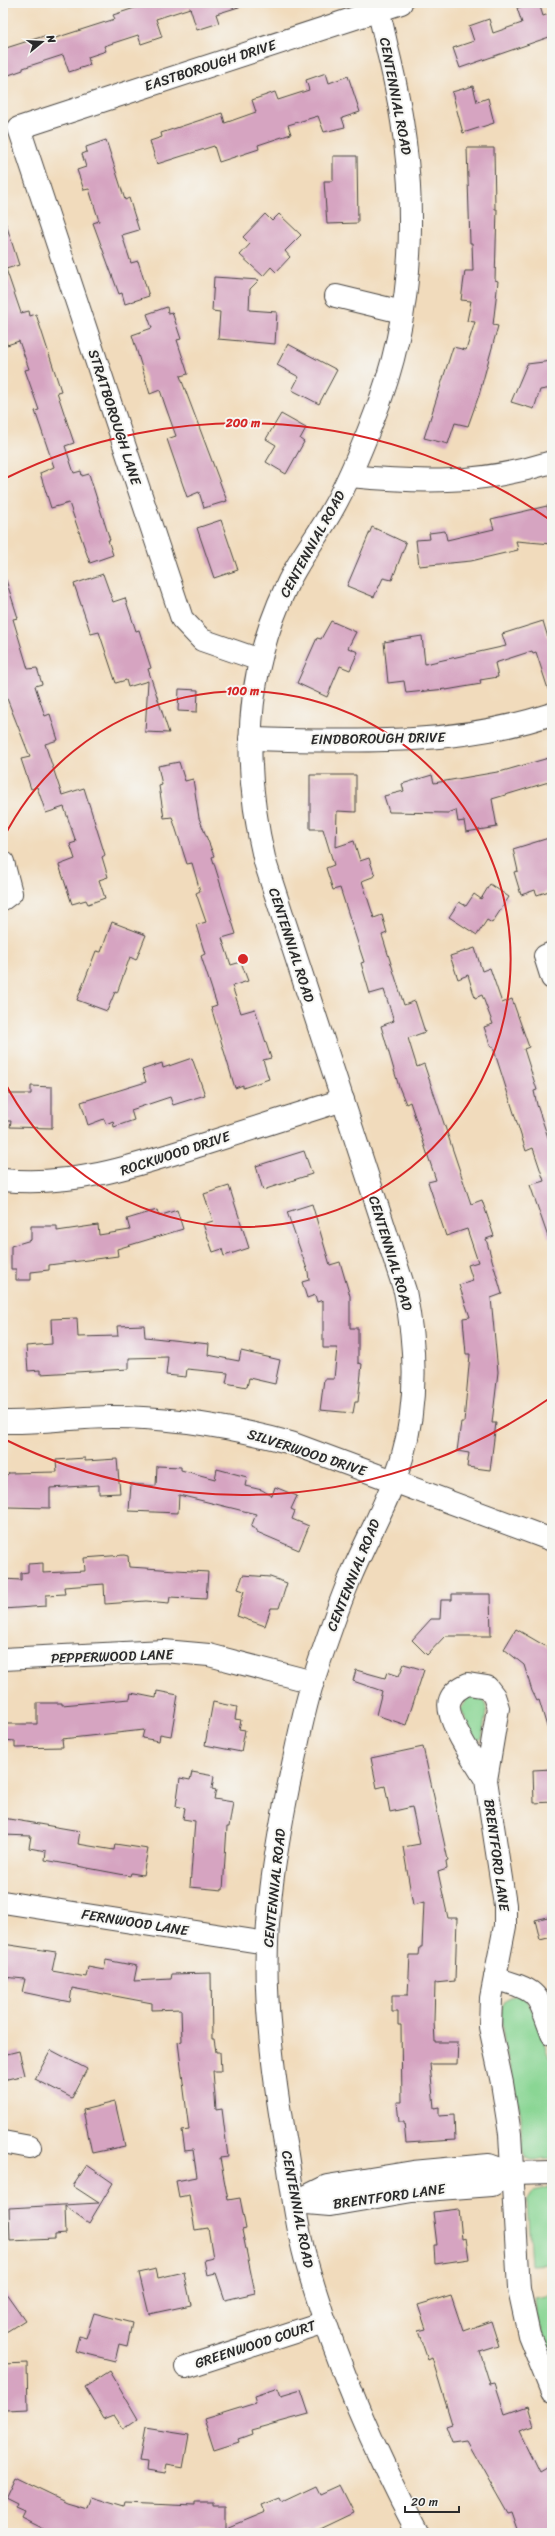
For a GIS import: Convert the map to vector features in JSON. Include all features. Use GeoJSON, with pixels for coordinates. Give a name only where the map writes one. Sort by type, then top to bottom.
{"type":"FeatureCollection","features":[{"type":"Feature","properties":{"kind":"street","name":"EASTBOROUGH DRIVE"},"geometry":{"type":"LineString","coordinates":[[19,128],[377,7],[401,3]]}},
{"type":"Feature","properties":{"kind":"street","name":"CENTENNIAL ROAD"},"geometry":{"type":"LineString","coordinates":[[377,7],[403,120],[408,158],[410,247],[402,312],[389,373],[373,420],[350,476],[330,514],[310,543],[287,584],[271,622],[260,660],[253,694],[250,739],[250,775],[256,822],[265,862],[405,1291],[411,1321],[414,1361],[413,1396],[402,1458],[347,1584],[313,1682],[301,1726],[276,1851],[267,1943],[269,2038],[276,2092],[304,2254],[325,2322],[367,2431],[418,2533]]}},
{"type":"Feature","properties":{"kind":"street","name":"STRATBOROUGH LANE"},"geometry":{"type":"LineString","coordinates":[[19,128],[182,620],[202,640],[260,660]]}},
{"type":"Feature","properties":{"kind":"street"},"geometry":{"type":"LineString","coordinates":[[336,296],[402,312]]}},
{"type":"Feature","properties":{"kind":"street"},"geometry":{"type":"LineString","coordinates":[[350,476],[414,482],[452,481],[501,475],[552,462]]}},
{"type":"Feature","properties":{"kind":"street","name":"EINDBOROUGH DRIVE"},"geometry":{"type":"LineString","coordinates":[[250,739],[395,741],[449,737],[489,732],[552,714]]}},
{"type":"Feature","properties":{"kind":"street"},"geometry":{"type":"LineString","coordinates":[[3,862],[11,893],[3,899]]}},
{"type":"Feature","properties":{"kind":"street"},"geometry":{"type":"LineString","coordinates":[[548,954],[552,978]]}},
{"type":"Feature","properties":{"kind":"street","name":"ROCKWOOD DRIVE"},"geometry":{"type":"LineString","coordinates":[[3,1180],[46,1182],[80,1179],[119,1171],[343,1100]]}},
{"type":"Feature","properties":{"kind":"street","name":"SILVERWOOD DRIVE"},"geometry":{"type":"LineString","coordinates":[[3,1422],[33,1423],[110,1417],[156,1418],[202,1423],[247,1431],[291,1444],[552,1540]]}},
{"type":"Feature","properties":{"kind":"street","name":"PEPPERWOOD LANE"},"geometry":{"type":"LineString","coordinates":[[3,1659],[164,1651],[209,1655],[313,1682]]}},
{"type":"Feature","properties":{"kind":"street","name":"BRENTFORD LANE"},"geometry":{"type":"LineString","coordinates":[[486,1780],[505,1904],[505,1926],[489,2012],[490,2027],[502,2083],[510,2134],[519,2288],[529,2335],[552,2392]]}},
{"type":"Feature","properties":{"kind":"street","name":"FERNWOOD LANE"},"geometry":{"type":"LineString","coordinates":[[3,1902],[267,1943]]}},
{"type":"Feature","properties":{"kind":"street"},"geometry":{"type":"LineString","coordinates":[[495,1978],[534,1992],[539,1998],[552,2034]]}},
{"type":"Feature","properties":{"kind":"street"},"geometry":{"type":"LineString","coordinates":[[3,2142],[30,2147]]}},
{"type":"Feature","properties":{"kind":"street","name":"BRENTFORD LANE"},"geometry":{"type":"LineString","coordinates":[[295,2202],[330,2205],[412,2191],[492,2185],[512,2173],[552,2172]]}},
{"type":"Feature","properties":{"kind":"street","name":"GREENWOOD COURT"},"geometry":{"type":"LineString","coordinates":[[186,2367],[325,2322]]}},
{"type":"Feature","properties":{"kind":"green space"},"geometry":{"type":"Polygon","coordinates":[[[472,1695],[482,1698],[487,1706],[482,1738],[479,1740],[475,1739],[461,1709],[466,1698],[472,1695]]]}},
{"type":"Feature","properties":{"kind":"green space"},"geometry":{"type":"Polygon","coordinates":[[[515,1995],[523,1996],[532,2009],[552,2063],[552,2159],[531,2160],[526,2158],[522,2148],[521,2116],[507,2057],[502,2024],[504,2001],[515,1995]]]}},
{"type":"Feature","properties":{"kind":"green space"},"geometry":{"type":"Polygon","coordinates":[[[552,2187],[552,2274],[551,2264],[531,2265],[527,2201],[533,2191],[552,2187]]]}},
{"type":"Feature","properties":{"kind":"green space"},"geometry":{"type":"Polygon","coordinates":[[[552,2295],[552,2360],[536,2314],[535,2298],[552,2295]]]}},
{"type":"Feature","properties":{"kind":"building"},"geometry":{"type":"Polygon","coordinates":[[[150,3],[241,3],[242,6],[216,14],[219,23],[197,30],[190,8],[156,19],[162,37],[141,44],[138,35],[104,46],[106,51],[88,57],[90,65],[69,72],[63,55],[23,68],[23,70],[3,77],[3,49],[44,36],[46,41],[115,19],[113,15],[150,3]]]}},
{"type":"Feature","properties":{"kind":"building"},"geometry":{"type":"Polygon","coordinates":[[[533,3],[539,3],[543,16],[552,13],[552,36],[460,68],[453,48],[474,41],[469,26],[489,19],[493,33],[522,23],[517,8],[533,3]]]}},
{"type":"Feature","properties":{"kind":"building"},"geometry":{"type":"Polygon","coordinates":[[[326,73],[329,83],[348,76],[360,112],[342,118],[345,127],[324,132],[318,116],[288,125],[291,134],[258,145],[259,149],[219,162],[214,146],[157,164],[150,141],[162,137],[161,133],[222,113],[225,123],[256,112],[252,100],[275,92],[278,100],[309,90],[306,80],[326,73]]]}},
{"type":"Feature","properties":{"kind":"building"},"geometry":{"type":"Polygon","coordinates":[[[473,86],[477,102],[488,98],[494,123],[463,133],[452,92],[473,86]]]}},
{"type":"Feature","properties":{"kind":"building"},"geometry":{"type":"Polygon","coordinates":[[[106,140],[125,200],[129,198],[139,230],[122,235],[131,263],[138,261],[149,296],[125,304],[122,293],[119,294],[93,223],[99,221],[89,189],[84,190],[77,170],[86,167],[82,154],[87,152],[86,147],[106,140]]]}},
{"type":"Feature","properties":{"kind":"building"},"geometry":{"type":"Polygon","coordinates":[[[467,148],[494,148],[495,209],[497,209],[495,280],[498,281],[493,325],[498,326],[479,395],[468,426],[455,423],[448,444],[424,438],[453,347],[466,350],[475,322],[467,321],[471,301],[461,300],[465,271],[473,271],[472,243],[470,243],[467,148]]]}},
{"type":"Feature","properties":{"kind":"building"},"geometry":{"type":"Polygon","coordinates":[[[333,156],[357,156],[358,223],[327,224],[324,181],[333,181],[333,156]]]}},
{"type":"Feature","properties":{"kind":"building"},"geometry":{"type":"Polygon","coordinates":[[[265,214],[272,221],[279,214],[301,235],[285,251],[290,257],[276,272],[271,267],[263,276],[240,255],[250,244],[243,237],[265,214]]]}},
{"type":"Feature","properties":{"kind":"building"},"geometry":{"type":"Polygon","coordinates":[[[3,224],[6,224],[19,265],[6,269],[21,313],[29,311],[30,316],[36,314],[61,391],[57,392],[74,443],[65,446],[74,473],[81,471],[82,476],[89,474],[110,540],[108,540],[113,555],[90,563],[69,503],[51,508],[40,473],[54,467],[35,411],[39,410],[25,370],[29,369],[19,341],[7,345],[6,341],[3,342],[3,224]]]}},
{"type":"Feature","properties":{"kind":"building"},"geometry":{"type":"Polygon","coordinates":[[[214,277],[259,280],[250,289],[249,310],[277,312],[275,344],[218,339],[220,312],[212,311],[214,277]]]}},
{"type":"Feature","properties":{"kind":"building"},"geometry":{"type":"Polygon","coordinates":[[[167,307],[168,313],[172,312],[181,339],[177,340],[188,374],[180,376],[227,501],[204,508],[199,492],[187,497],[167,439],[176,436],[160,390],[150,394],[132,335],[152,328],[147,314],[167,307]]]}},
{"type":"Feature","properties":{"kind":"building"},"geometry":{"type":"Polygon","coordinates":[[[288,344],[337,370],[319,404],[292,390],[299,377],[277,365],[288,344]]]}},
{"type":"Feature","properties":{"kind":"building"},"geometry":{"type":"Polygon","coordinates":[[[552,361],[552,388],[540,390],[534,409],[511,402],[527,364],[552,361]]]}},
{"type":"Feature","properties":{"kind":"building"},"geometry":{"type":"Polygon","coordinates":[[[281,414],[306,428],[300,439],[304,442],[286,474],[266,462],[276,445],[266,439],[281,414]]]}},
{"type":"Feature","properties":{"kind":"building"},"geometry":{"type":"Polygon","coordinates":[[[547,506],[549,514],[552,514],[552,544],[516,541],[518,550],[471,561],[419,566],[416,540],[430,539],[429,533],[445,531],[447,540],[494,529],[491,519],[547,506]]]}},
{"type":"Feature","properties":{"kind":"building"},"geometry":{"type":"Polygon","coordinates":[[[221,520],[238,570],[214,578],[197,528],[221,520]]]}},
{"type":"Feature","properties":{"kind":"building"},"geometry":{"type":"Polygon","coordinates":[[[372,527],[406,543],[392,580],[383,578],[374,597],[347,586],[372,527]]]}},
{"type":"Feature","properties":{"kind":"building"},"geometry":{"type":"Polygon","coordinates":[[[103,574],[113,602],[125,598],[136,631],[139,630],[151,668],[148,669],[169,733],[145,732],[148,681],[128,687],[126,680],[116,683],[99,632],[91,634],[74,584],[103,574]]]}},
{"type":"Feature","properties":{"kind":"building"},"geometry":{"type":"Polygon","coordinates":[[[3,580],[6,580],[18,618],[13,619],[28,669],[37,668],[42,684],[35,686],[45,716],[50,714],[58,740],[45,744],[62,795],[84,788],[105,855],[102,857],[108,877],[99,880],[105,898],[88,904],[86,900],[72,904],[59,865],[75,859],[70,844],[76,842],[64,807],[46,813],[37,787],[31,789],[21,759],[30,757],[6,696],[3,697],[3,580]]]}},
{"type":"Feature","properties":{"kind":"building"},"geometry":{"type":"Polygon","coordinates":[[[331,621],[356,632],[348,648],[358,652],[350,670],[340,666],[327,697],[297,683],[317,638],[321,639],[331,621]]]}},
{"type":"Feature","properties":{"kind":"building"},"geometry":{"type":"Polygon","coordinates":[[[543,621],[552,651],[552,691],[549,692],[536,652],[533,653],[532,651],[495,663],[498,677],[480,680],[481,684],[446,690],[406,693],[404,681],[388,683],[384,642],[422,636],[425,664],[506,646],[502,634],[543,621]]]}},
{"type":"Feature","properties":{"kind":"building"},"geometry":{"type":"Polygon","coordinates":[[[179,689],[198,690],[197,712],[178,711],[179,689]]]}},
{"type":"Feature","properties":{"kind":"building"},"geometry":{"type":"Polygon","coordinates":[[[552,757],[552,781],[492,799],[497,827],[466,832],[464,821],[458,822],[456,810],[448,813],[389,812],[384,796],[404,791],[402,784],[432,775],[434,783],[503,771],[552,757]]]}},
{"type":"Feature","properties":{"kind":"building"},"geometry":{"type":"Polygon","coordinates":[[[179,762],[185,781],[193,779],[199,818],[214,856],[212,857],[236,934],[222,938],[231,965],[241,962],[248,981],[232,986],[241,1013],[255,1009],[271,1058],[263,1060],[269,1079],[243,1088],[243,1085],[235,1088],[211,1007],[217,1005],[201,956],[205,954],[196,925],[206,922],[196,893],[200,891],[192,863],[187,864],[172,817],[164,818],[159,786],[162,785],[158,766],[179,762]]]}},
{"type":"Feature","properties":{"kind":"building"},"geometry":{"type":"Polygon","coordinates":[[[310,775],[356,775],[356,812],[337,811],[336,847],[354,841],[360,861],[369,858],[375,876],[362,881],[374,918],[382,915],[387,933],[382,935],[404,1005],[415,1001],[425,1032],[408,1038],[417,1067],[424,1064],[471,1204],[482,1200],[494,1236],[486,1239],[502,1294],[491,1298],[498,1372],[492,1423],[496,1423],[490,1470],[467,1467],[469,1453],[457,1451],[461,1422],[464,1422],[470,1354],[466,1354],[463,1318],[470,1317],[459,1285],[473,1281],[468,1265],[478,1262],[467,1229],[446,1236],[428,1182],[436,1180],[410,1102],[406,1104],[399,1087],[381,1026],[394,1021],[384,990],[370,994],[361,963],[364,962],[340,888],[333,890],[326,868],[334,865],[323,829],[310,829],[310,775]]]}},
{"type":"Feature","properties":{"kind":"building"},"geometry":{"type":"Polygon","coordinates":[[[552,837],[552,890],[537,895],[535,890],[521,895],[514,872],[518,871],[513,849],[552,837]]]}},
{"type":"Feature","properties":{"kind":"building"},"geometry":{"type":"Polygon","coordinates":[[[490,884],[509,897],[492,923],[487,920],[477,935],[449,917],[459,902],[466,906],[474,894],[481,899],[490,884]]]}},
{"type":"Feature","properties":{"kind":"building"},"geometry":{"type":"Polygon","coordinates":[[[112,922],[146,935],[136,960],[130,957],[117,993],[115,992],[107,1011],[77,1000],[96,951],[101,952],[112,922]]]}},
{"type":"Feature","properties":{"kind":"building"},"geometry":{"type":"Polygon","coordinates":[[[475,948],[482,971],[490,968],[502,1003],[512,999],[529,1047],[524,1049],[537,1090],[534,1091],[537,1105],[552,1149],[552,1237],[548,1237],[530,1185],[544,1181],[533,1148],[526,1151],[493,1047],[491,1047],[484,1027],[493,1024],[482,995],[475,998],[468,975],[458,979],[450,956],[475,948]]]}},
{"type":"Feature","properties":{"kind":"building"},"geometry":{"type":"Polygon","coordinates":[[[192,1058],[205,1095],[173,1105],[170,1097],[131,1110],[134,1120],[114,1127],[113,1121],[106,1124],[104,1119],[88,1125],[81,1102],[146,1082],[142,1070],[162,1063],[163,1068],[192,1058]]]}},
{"type":"Feature","properties":{"kind":"building"},"geometry":{"type":"Polygon","coordinates":[[[31,1086],[52,1087],[52,1128],[10,1127],[11,1121],[3,1121],[3,1094],[31,1094],[31,1086]]]}},
{"type":"Feature","properties":{"kind":"building"},"geometry":{"type":"Polygon","coordinates":[[[304,1151],[312,1174],[263,1190],[256,1166],[304,1151]]]}},
{"type":"Feature","properties":{"kind":"building"},"geometry":{"type":"Polygon","coordinates":[[[229,1186],[249,1248],[224,1256],[222,1249],[213,1252],[203,1224],[213,1221],[204,1194],[229,1186]]]}},
{"type":"Feature","properties":{"kind":"building"},"geometry":{"type":"Polygon","coordinates":[[[312,1204],[330,1265],[340,1262],[350,1296],[350,1328],[358,1328],[358,1363],[362,1364],[358,1402],[355,1402],[353,1413],[320,1410],[324,1379],[334,1379],[337,1348],[323,1348],[323,1300],[317,1302],[315,1295],[307,1298],[302,1282],[309,1280],[308,1272],[287,1212],[312,1204]]]}},
{"type":"Feature","properties":{"kind":"building"},"geometry":{"type":"Polygon","coordinates":[[[157,1210],[159,1216],[177,1210],[183,1229],[117,1249],[118,1256],[49,1265],[49,1270],[31,1272],[31,1280],[16,1280],[16,1269],[11,1269],[11,1246],[31,1240],[31,1226],[57,1226],[57,1231],[98,1225],[99,1235],[130,1230],[127,1219],[157,1210]]]}},
{"type":"Feature","properties":{"kind":"building"},"geometry":{"type":"Polygon","coordinates":[[[77,1318],[78,1337],[118,1336],[117,1326],[144,1325],[145,1337],[209,1344],[208,1355],[239,1361],[241,1351],[280,1360],[275,1384],[249,1378],[247,1387],[226,1383],[228,1373],[187,1369],[186,1377],[166,1375],[168,1357],[129,1358],[129,1369],[40,1374],[40,1370],[28,1371],[26,1346],[52,1344],[51,1319],[77,1318]]]}},
{"type":"Feature","properties":{"kind":"building"},"geometry":{"type":"Polygon","coordinates":[[[85,1458],[85,1461],[117,1459],[120,1493],[99,1494],[99,1485],[50,1488],[50,1508],[8,1507],[3,1502],[3,1479],[9,1473],[57,1472],[56,1460],[85,1458]]]}},
{"type":"Feature","properties":{"kind":"building"},"geometry":{"type":"Polygon","coordinates":[[[157,1466],[181,1467],[181,1470],[215,1479],[217,1469],[247,1477],[245,1486],[262,1490],[272,1496],[275,1487],[297,1496],[291,1509],[295,1511],[292,1519],[309,1526],[299,1550],[257,1532],[257,1530],[251,1527],[256,1514],[179,1495],[178,1513],[129,1511],[131,1484],[156,1486],[157,1466]]]}},
{"type":"Feature","properties":{"kind":"building"},"geometry":{"type":"Polygon","coordinates":[[[128,1556],[129,1567],[208,1572],[206,1599],[170,1597],[169,1603],[146,1601],[105,1604],[104,1584],[64,1587],[65,1594],[46,1595],[46,1606],[3,1609],[3,1579],[21,1580],[21,1573],[28,1572],[28,1564],[43,1563],[43,1573],[85,1571],[84,1558],[128,1556]]]}},
{"type":"Feature","properties":{"kind":"building"},"geometry":{"type":"Polygon","coordinates":[[[243,1575],[270,1577],[287,1583],[279,1608],[271,1608],[265,1626],[237,1616],[244,1591],[238,1589],[243,1575]]]}},
{"type":"Feature","properties":{"kind":"building"},"geometry":{"type":"Polygon","coordinates":[[[452,1594],[490,1594],[491,1636],[445,1636],[427,1655],[412,1640],[431,1619],[440,1619],[441,1600],[452,1600],[452,1594]]]}},
{"type":"Feature","properties":{"kind":"building"},"geometry":{"type":"Polygon","coordinates":[[[516,1629],[552,1650],[552,1730],[548,1730],[539,1700],[537,1701],[532,1691],[524,1665],[504,1649],[516,1629]]]}},
{"type":"Feature","properties":{"kind":"building"},"geometry":{"type":"Polygon","coordinates":[[[404,1664],[424,1670],[406,1725],[376,1715],[382,1691],[353,1681],[356,1670],[385,1678],[387,1672],[399,1676],[404,1664]]]}},
{"type":"Feature","properties":{"kind":"building"},"geometry":{"type":"Polygon","coordinates":[[[157,1691],[178,1695],[171,1736],[160,1734],[159,1741],[142,1738],[144,1730],[62,1739],[63,1747],[15,1748],[15,1741],[3,1740],[3,1724],[37,1724],[37,1703],[62,1703],[62,1705],[130,1699],[131,1693],[156,1698],[157,1691]]]}},
{"type":"Feature","properties":{"kind":"building"},"geometry":{"type":"Polygon","coordinates":[[[213,1702],[237,1707],[235,1719],[241,1720],[239,1729],[245,1730],[241,1752],[205,1745],[213,1702]]]}},
{"type":"Feature","properties":{"kind":"building"},"geometry":{"type":"Polygon","coordinates":[[[423,1747],[448,1860],[446,1861],[447,1869],[438,1872],[448,1918],[457,1918],[455,1981],[435,1983],[434,2021],[435,2042],[458,2042],[457,2064],[430,2064],[434,2108],[439,2107],[439,2116],[454,2115],[455,2140],[406,2143],[404,2122],[399,2122],[397,2102],[402,2102],[401,2025],[398,2025],[398,2012],[392,2012],[392,1995],[408,1995],[410,1955],[419,1955],[420,1947],[422,1947],[424,1902],[413,1905],[403,1847],[420,1844],[412,1807],[390,1812],[385,1786],[377,1788],[371,1758],[423,1747]]]}},
{"type":"Feature","properties":{"kind":"building"},"geometry":{"type":"Polygon","coordinates":[[[552,1769],[552,1802],[534,1803],[533,1770],[552,1769]]]}},
{"type":"Feature","properties":{"kind":"building"},"geometry":{"type":"Polygon","coordinates":[[[192,1772],[214,1776],[212,1789],[216,1790],[214,1799],[233,1802],[229,1827],[227,1827],[223,1890],[190,1887],[195,1821],[183,1819],[185,1808],[176,1806],[180,1778],[190,1780],[192,1772]]]}},
{"type":"Feature","properties":{"kind":"building"},"geometry":{"type":"Polygon","coordinates":[[[3,1818],[80,1831],[78,1844],[114,1850],[115,1844],[148,1849],[143,1875],[131,1873],[130,1876],[45,1860],[46,1851],[29,1848],[31,1836],[3,1835],[3,1818]]]}},
{"type":"Feature","properties":{"kind":"building"},"geometry":{"type":"Polygon","coordinates":[[[552,1916],[552,1937],[540,1940],[535,1920],[552,1916]]]}},
{"type":"Feature","properties":{"kind":"building"},"geometry":{"type":"Polygon","coordinates":[[[3,1944],[56,1952],[52,1971],[86,1977],[88,1967],[104,1970],[106,1960],[137,1966],[134,1981],[171,1979],[172,1974],[211,1973],[212,2039],[214,2039],[216,2052],[220,2052],[221,2071],[213,2071],[216,2110],[222,2109],[228,2157],[220,2158],[228,2200],[240,2198],[246,2229],[242,2230],[255,2293],[225,2300],[216,2273],[207,2275],[204,2260],[213,2258],[208,2228],[195,2230],[189,2195],[179,2197],[176,2181],[197,2177],[193,2150],[185,2151],[182,2131],[189,2130],[178,2042],[182,2041],[181,2009],[152,2010],[152,2003],[72,1988],[70,2002],[22,1992],[25,1979],[3,1977],[3,1944]]]}},
{"type":"Feature","properties":{"kind":"building"},"geometry":{"type":"Polygon","coordinates":[[[51,2050],[87,2069],[72,2098],[35,2079],[51,2050]]]}},
{"type":"Feature","properties":{"kind":"building"},"geometry":{"type":"Polygon","coordinates":[[[19,2051],[25,2075],[3,2080],[3,2055],[19,2051]]]}},
{"type":"Feature","properties":{"kind":"building"},"geometry":{"type":"Polygon","coordinates":[[[115,2102],[125,2146],[92,2153],[83,2110],[115,2102]]]}},
{"type":"Feature","properties":{"kind":"building"},"geometry":{"type":"Polygon","coordinates":[[[87,2165],[113,2183],[89,2223],[65,2206],[66,2234],[55,2235],[55,2239],[10,2241],[9,2208],[99,2203],[73,2186],[87,2165]]]}},
{"type":"Feature","properties":{"kind":"building"},"geometry":{"type":"Polygon","coordinates":[[[459,2209],[462,2239],[466,2238],[469,2259],[435,2264],[434,2245],[437,2245],[433,2212],[459,2209]]]}},
{"type":"Feature","properties":{"kind":"building"},"geometry":{"type":"Polygon","coordinates":[[[156,2269],[158,2278],[184,2272],[191,2305],[149,2314],[139,2273],[156,2269]]]}},
{"type":"Feature","properties":{"kind":"building"},"geometry":{"type":"Polygon","coordinates":[[[3,2289],[25,2320],[3,2334],[3,2289]]]}},
{"type":"Feature","properties":{"kind":"building"},"geometry":{"type":"Polygon","coordinates":[[[451,2295],[463,2331],[491,2321],[499,2346],[480,2352],[490,2384],[495,2383],[505,2414],[528,2406],[534,2426],[520,2431],[540,2472],[552,2465],[552,2533],[519,2533],[512,2513],[508,2514],[466,2440],[452,2442],[446,2426],[452,2424],[432,2358],[428,2360],[418,2331],[426,2329],[418,2305],[451,2295]]]}},
{"type":"Feature","properties":{"kind":"building"},"geometry":{"type":"Polygon","coordinates":[[[94,2313],[132,2323],[127,2346],[119,2344],[115,2361],[75,2351],[79,2336],[86,2338],[94,2313]]]}},
{"type":"Feature","properties":{"kind":"building"},"geometry":{"type":"Polygon","coordinates":[[[27,2363],[28,2409],[5,2410],[3,2364],[27,2363]]]}},
{"type":"Feature","properties":{"kind":"building"},"geometry":{"type":"Polygon","coordinates":[[[110,2371],[138,2419],[123,2429],[114,2415],[104,2419],[85,2387],[110,2371]]]}},
{"type":"Feature","properties":{"kind":"building"},"geometry":{"type":"Polygon","coordinates":[[[278,2388],[281,2396],[301,2390],[309,2414],[251,2430],[252,2434],[238,2439],[239,2442],[214,2450],[204,2419],[256,2403],[254,2396],[278,2388]]]}},
{"type":"Feature","properties":{"kind":"building"},"geometry":{"type":"Polygon","coordinates":[[[145,2428],[189,2435],[183,2468],[166,2465],[164,2474],[146,2471],[147,2462],[139,2461],[145,2428]]]}},
{"type":"Feature","properties":{"kind":"building"},"geometry":{"type":"Polygon","coordinates":[[[15,2477],[67,2502],[87,2508],[91,2497],[124,2507],[125,2503],[195,2506],[195,2503],[214,2503],[214,2506],[226,2506],[226,2528],[265,2512],[262,2505],[280,2498],[282,2502],[316,2486],[320,2494],[340,2485],[354,2513],[312,2533],[51,2533],[21,2518],[24,2512],[15,2508],[17,2504],[5,2498],[15,2477]]]}}]}
